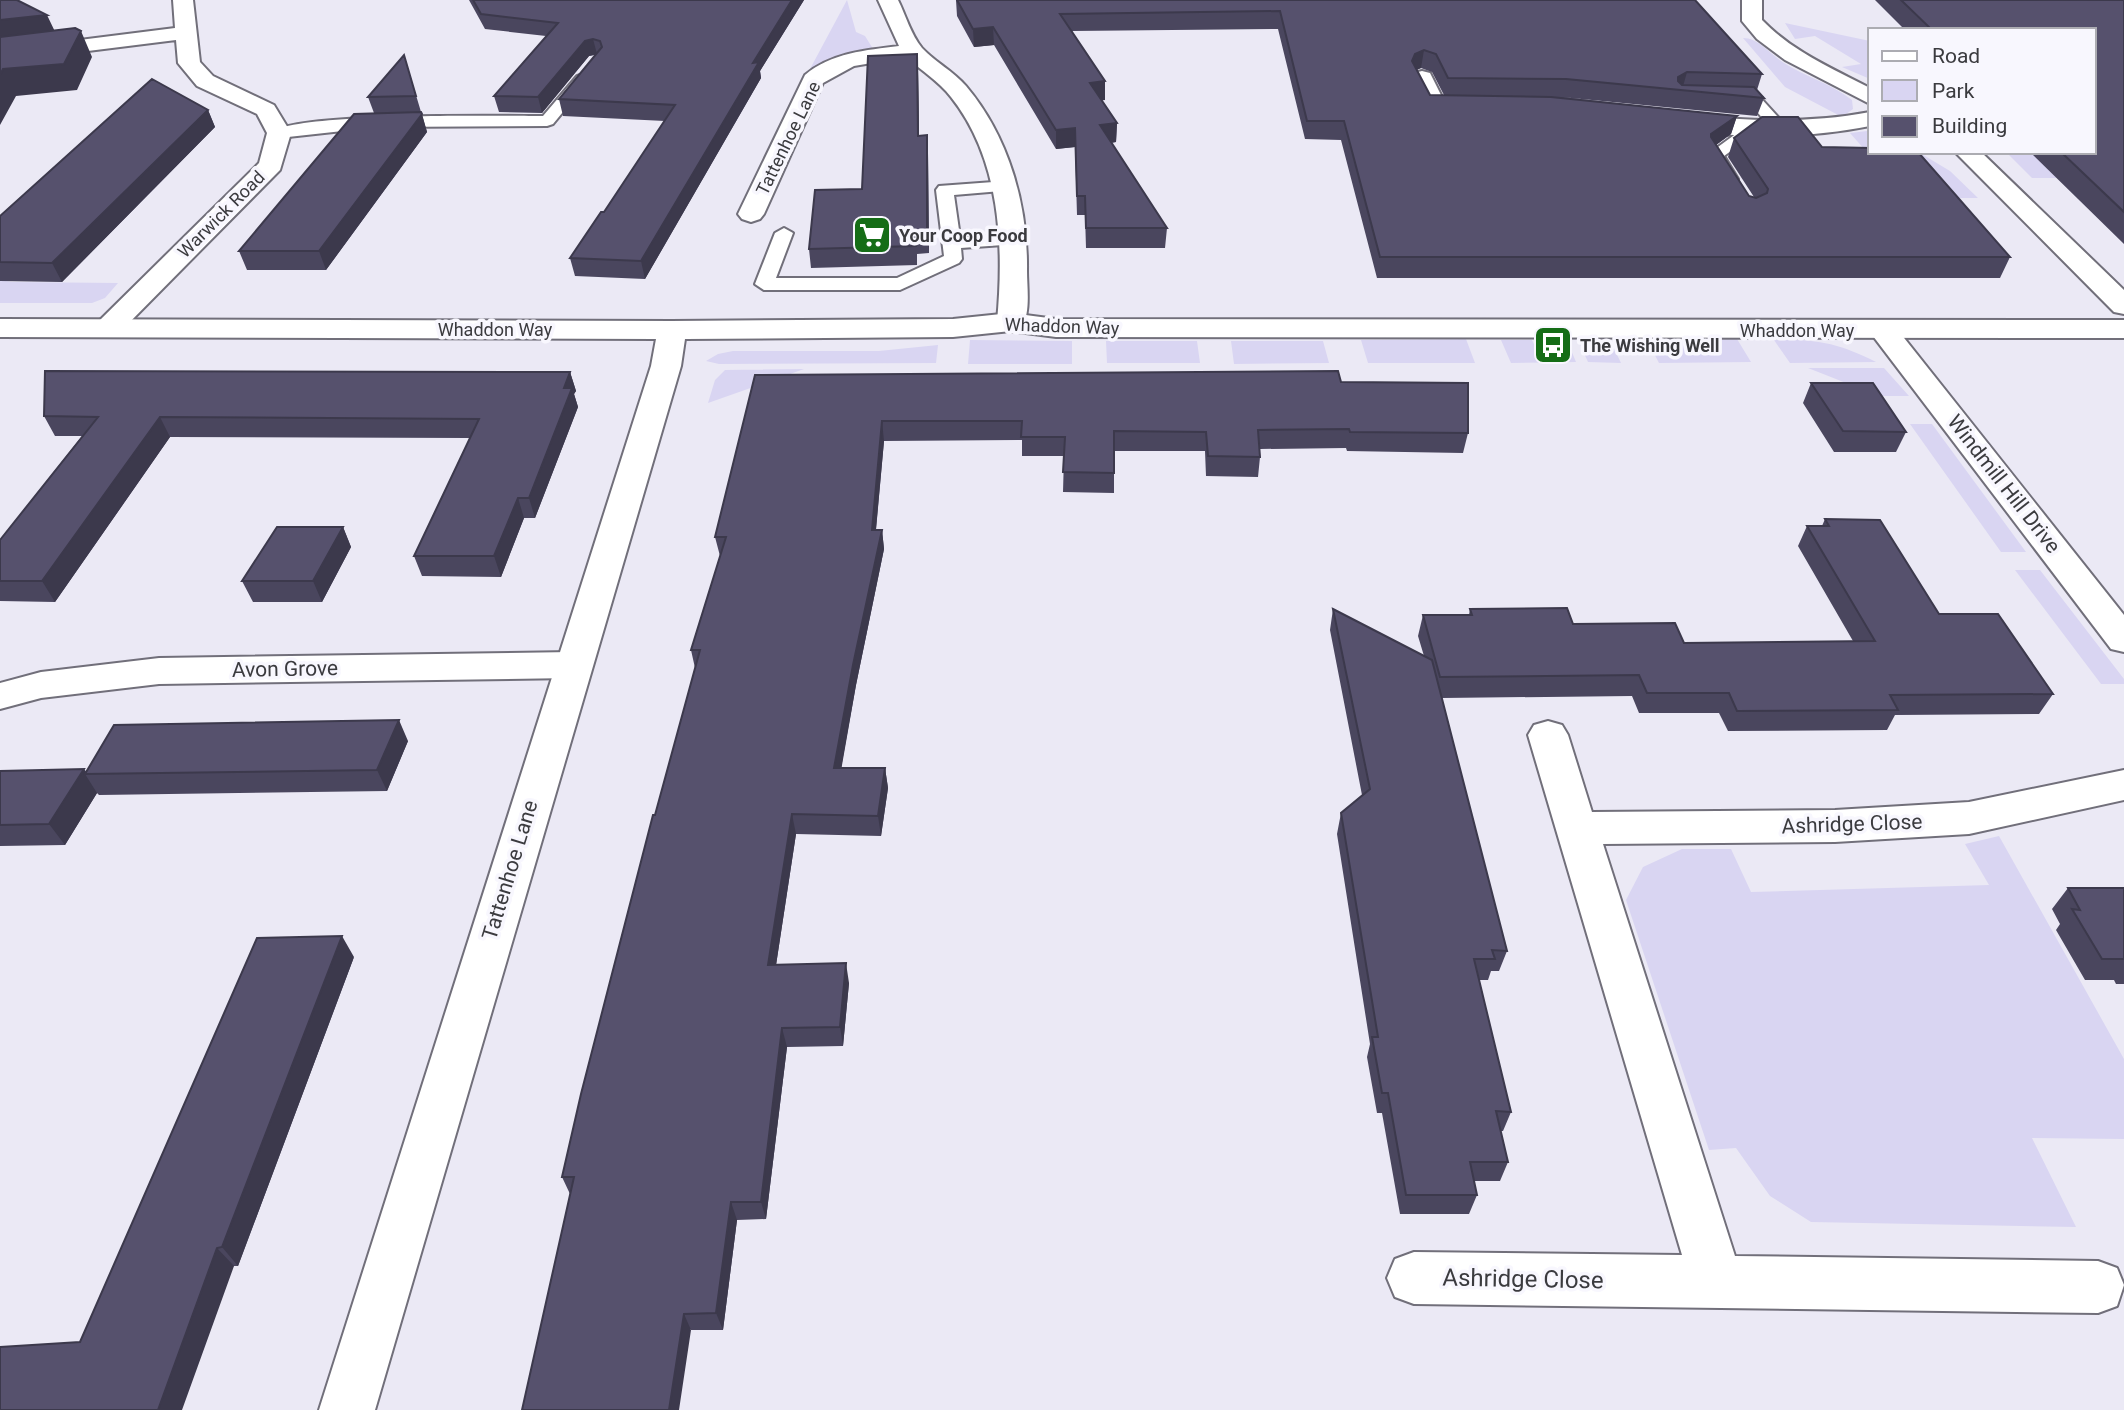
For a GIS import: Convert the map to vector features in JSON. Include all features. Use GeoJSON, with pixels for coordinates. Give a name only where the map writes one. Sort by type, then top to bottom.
{"type":"FeatureCollection","features":[{"type":"Feature","properties":{"kind":"street"},"geometry":{"type":"LineString","coordinates":[[183,0],[189,63],[205,82],[265,110],[279,133]]}},
{"type":"Feature","properties":{"kind":"street"},"geometry":{"type":"LineString","coordinates":[[888,0],[913,50],[958,91],[990,138],[1007,186],[1014,298],[1011,322]]}},
{"type":"Feature","properties":{"kind":"street"},"geometry":{"type":"LineString","coordinates":[[1752,0],[1752,21],[1767,39],[1799,62],[1868,96]]}},
{"type":"Feature","properties":{"kind":"street"},"geometry":{"type":"LineString","coordinates":[[0,56],[185,33]]}},
{"type":"Feature","properties":{"kind":"street","name":"Tattenhoe Lane"},"geometry":{"type":"LineString","coordinates":[[751,214],[813,80],[821,71],[839,64],[913,50]]}},
{"type":"Feature","properties":{"kind":"street"},"geometry":{"type":"LineString","coordinates":[[1422,78],[1435,106],[1491,106]]}},
{"type":"Feature","properties":{"kind":"street"},"geometry":{"type":"LineString","coordinates":[[1653,118],[1744,128],[1781,129],[1868,119]]}},
{"type":"Feature","properties":{"kind":"street","name":"Warwick Road"},"geometry":{"type":"LineString","coordinates":[[109,327],[271,165],[279,133]]}},
{"type":"Feature","properties":{"kind":"street"},"geometry":{"type":"LineString","coordinates":[[1969,154],[2124,306]]}},
{"type":"Feature","properties":{"kind":"street","name":"Whaddon Way"},"geometry":{"type":"LineString","coordinates":[[0,328],[672,330],[953,328],[1011,322],[1056,328],[2124,329]]}},
{"type":"Feature","properties":{"kind":"street","name":"Tattenhoe Lane"},"geometry":{"type":"LineString","coordinates":[[347,1410],[572,666],[666,366],[672,330]]}},
{"type":"Feature","properties":{"kind":"street","name":"Windmill Hill Drive"},"geometry":{"type":"LineString","coordinates":[[1883,330],[2124,640]]}},
{"type":"Feature","properties":{"kind":"street","name":"Avon Grove"},"geometry":{"type":"LineString","coordinates":[[0,695],[41,685],[159,671],[572,666]]}},
{"type":"Feature","properties":{"kind":"street"},"geometry":{"type":"LineString","coordinates":[[1548,735],[1716,1281]]}},
{"type":"Feature","properties":{"kind":"street","name":"Ashridge Close"},"geometry":{"type":"LineString","coordinates":[[1577,828],[1835,826],[1969,818],[2124,785]]}},
{"type":"Feature","properties":{"kind":"street","name":"Ashridge Close"},"geometry":{"type":"LineString","coordinates":[[1414,1278],[2098,1287]]}},
{"type":"Feature","properties":{"kind":"lane"},"geometry":{"type":"LineString","coordinates":[[279,133],[315,126],[394,120],[547,121],[596,61]]}},
{"type":"Feature","properties":{"kind":"lane"},"geometry":{"type":"LineString","coordinates":[[1717,98],[1753,98],[1781,129]]}},
{"type":"Feature","properties":{"kind":"lane"},"geometry":{"type":"LineString","coordinates":[[1736,188],[1715,155],[1745,135],[1744,128]]}},
{"type":"Feature","properties":{"kind":"lane"},"geometry":{"type":"LineString","coordinates":[[784,233],[764,284],[900,284],[953,259],[945,190],[1007,186]]}},
{"type":"Feature","properties":{"kind":"lane"},"geometry":{"type":"LineString","coordinates":[[952,243],[1011,240]]}},
{"type":"Feature","properties":{"kind":"green space"},"geometry":{"type":"Polygon","coordinates":[[[847,0],[856,32],[865,36],[875,52],[810,69],[847,0]]]}},
{"type":"Feature","properties":{"kind":"green space"},"geometry":{"type":"Polygon","coordinates":[[[1785,23],[1868,41],[1868,78],[1842,67],[1861,64],[1815,36],[1795,39],[1785,23]]]}},
{"type":"Feature","properties":{"kind":"green space"},"geometry":{"type":"Polygon","coordinates":[[[1743,38],[1754,41],[1784,63],[1844,94],[1852,100],[1853,109],[1842,117],[1785,87],[1743,38]]]}},
{"type":"Feature","properties":{"kind":"green space"},"geometry":{"type":"Polygon","coordinates":[[[1868,131],[1868,154],[1922,154],[1950,171],[1978,198],[1932,198],[1808,151],[1865,150],[1850,133],[1868,131]]]}},
{"type":"Feature","properties":{"kind":"green space"},"geometry":{"type":"Polygon","coordinates":[[[2008,154],[2047,154],[2072,178],[2032,178],[2008,154]]]}},
{"type":"Feature","properties":{"kind":"green space"},"geometry":{"type":"Polygon","coordinates":[[[0,280],[118,283],[105,298],[92,303],[0,303],[0,280]]]}},
{"type":"Feature","properties":{"kind":"green space"},"geometry":{"type":"Polygon","coordinates":[[[1466,339],[1475,363],[1368,363],[1361,340],[1466,339]]]}},
{"type":"Feature","properties":{"kind":"green space"},"geometry":{"type":"Polygon","coordinates":[[[1737,339],[1751,362],[1659,363],[1647,340],[1737,339]]]}},
{"type":"Feature","properties":{"kind":"green space"},"geometry":{"type":"Polygon","coordinates":[[[970,340],[1072,341],[1072,364],[968,364],[970,340]]]}},
{"type":"Feature","properties":{"kind":"green space"},"geometry":{"type":"Polygon","coordinates":[[[1501,340],[1532,340],[1537,351],[1571,350],[1576,362],[1511,363],[1501,340]]]}},
{"type":"Feature","properties":{"kind":"green space"},"geometry":{"type":"Polygon","coordinates":[[[1578,340],[1610,340],[1621,363],[1588,362],[1578,340]]]}},
{"type":"Feature","properties":{"kind":"green space"},"geometry":{"type":"Polygon","coordinates":[[[1774,340],[1802,340],[1826,344],[1850,350],[1876,362],[1790,363],[1774,340]]]}},
{"type":"Feature","properties":{"kind":"green space"},"geometry":{"type":"Polygon","coordinates":[[[1106,341],[1197,341],[1200,363],[1107,363],[1106,341]]]}},
{"type":"Feature","properties":{"kind":"green space"},"geometry":{"type":"Polygon","coordinates":[[[1231,341],[1323,341],[1329,363],[1234,364],[1231,341]]]}},
{"type":"Feature","properties":{"kind":"green space"},"geometry":{"type":"Polygon","coordinates":[[[938,345],[936,363],[719,364],[706,361],[718,354],[733,351],[879,351],[938,345]]]}},
{"type":"Feature","properties":{"kind":"green space"},"geometry":{"type":"Polygon","coordinates":[[[1808,368],[1884,368],[1909,396],[1879,396],[1808,368]]]}},
{"type":"Feature","properties":{"kind":"green space"},"geometry":{"type":"Polygon","coordinates":[[[804,369],[708,403],[715,380],[725,370],[804,369]]]}},
{"type":"Feature","properties":{"kind":"green space"},"geometry":{"type":"Polygon","coordinates":[[[1910,424],[1932,424],[2026,552],[2001,552],[1910,424]]]}},
{"type":"Feature","properties":{"kind":"green space"},"geometry":{"type":"Polygon","coordinates":[[[2015,570],[2040,570],[2124,679],[2124,684],[2101,684],[2015,570]]]}},
{"type":"Feature","properties":{"kind":"green space"},"geometry":{"type":"Polygon","coordinates":[[[1999,836],[2124,1059],[2124,1139],[2032,1138],[2076,1227],[1811,1222],[1770,1196],[1736,1148],[1709,1150],[1626,900],[1643,867],[1682,849],[1731,849],[1751,892],[1989,885],[1965,844],[1999,836]]]}},
{"type":"Feature","properties":{"kind":"building"},"geometry":{"type":"Polygon","coordinates":[[[0,0],[17,0],[47,15],[0,20],[0,0]]]}},
{"type":"Feature","properties":{"kind":"building"},"geometry":{"type":"Polygon","coordinates":[[[473,0],[792,0],[753,63],[759,62],[641,261],[570,258],[675,105],[559,99],[602,47],[600,41],[593,39],[585,41],[538,97],[494,96],[558,23],[481,14],[473,0]]]}},
{"type":"Feature","properties":{"kind":"building"},"geometry":{"type":"Polygon","coordinates":[[[957,0],[1695,0],[1762,74],[1687,72],[1678,77],[1678,81],[1682,85],[1754,87],[1764,98],[1566,79],[1448,78],[1436,54],[1424,50],[1415,54],[1412,61],[1430,95],[1551,97],[1737,116],[1711,134],[1711,137],[1749,196],[1756,198],[1767,193],[1768,189],[1734,138],[1762,117],[1798,117],[1822,147],[1868,148],[1868,154],[1920,154],[2010,257],[1380,257],[1344,121],[1307,121],[1280,11],[1060,14],[1105,81],[1090,83],[1117,123],[1100,125],[1167,228],[1086,228],[1085,196],[1077,196],[1075,128],[1056,130],[993,27],[973,29],[957,0]]]}},
{"type":"Feature","properties":{"kind":"building"},"geometry":{"type":"Polygon","coordinates":[[[1901,0],[2124,0],[2124,212],[2063,154],[2096,154],[2096,28],[1930,28],[1901,0]]]}},
{"type":"Feature","properties":{"kind":"building"},"geometry":{"type":"Polygon","coordinates":[[[75,28],[81,31],[64,64],[3,69],[0,75],[0,37],[75,28]]]}},
{"type":"Feature","properties":{"kind":"building"},"geometry":{"type":"Polygon","coordinates":[[[917,54],[918,136],[927,135],[927,234],[916,235],[916,246],[809,249],[815,190],[862,189],[868,56],[917,54]]]}},
{"type":"Feature","properties":{"kind":"building"},"geometry":{"type":"Polygon","coordinates":[[[404,55],[416,96],[368,97],[404,55]]]}},
{"type":"Feature","properties":{"kind":"building"},"geometry":{"type":"Polygon","coordinates":[[[152,79],[208,110],[52,263],[0,262],[0,216],[152,79]]]}},
{"type":"Feature","properties":{"kind":"building"},"geometry":{"type":"Polygon","coordinates":[[[421,112],[319,251],[239,251],[354,114],[421,112]]]}},
{"type":"Feature","properties":{"kind":"building"},"geometry":{"type":"Polygon","coordinates":[[[45,371],[570,372],[564,388],[572,388],[529,498],[518,498],[494,556],[414,556],[479,419],[160,417],[42,581],[0,581],[0,540],[98,417],[44,416],[45,371]]]}},
{"type":"Feature","properties":{"kind":"building"},"geometry":{"type":"Polygon","coordinates":[[[1338,371],[1341,382],[1468,383],[1468,433],[1350,432],[1349,429],[1258,430],[1260,457],[1208,456],[1206,432],[1114,431],[1114,473],[1063,472],[1065,437],[1021,437],[1022,421],[882,421],[872,530],[882,530],[834,768],[885,768],[878,816],[792,814],[768,965],[846,963],[840,1027],[782,1028],[761,1202],[731,1202],[716,1313],[684,1314],[669,1410],[522,1410],[574,1177],[562,1177],[653,815],[700,650],[691,650],[726,537],[715,537],[755,375],[1338,371]]]}},
{"type":"Feature","properties":{"kind":"building"},"geometry":{"type":"Polygon","coordinates":[[[1811,383],[1873,383],[1906,432],[1843,431],[1811,383]]]}},
{"type":"Feature","properties":{"kind":"building"},"geometry":{"type":"Polygon","coordinates":[[[1825,519],[1880,520],[1939,614],[1998,614],[2053,694],[1890,695],[1898,710],[1737,711],[1729,693],[1647,693],[1639,675],[1440,677],[1423,615],[1472,615],[1470,609],[1567,608],[1573,624],[1675,623],[1684,643],[1875,641],[1807,526],[1829,526],[1825,519]]]}},
{"type":"Feature","properties":{"kind":"building"},"geometry":{"type":"Polygon","coordinates":[[[277,527],[343,527],[313,581],[242,581],[277,527]]]}},
{"type":"Feature","properties":{"kind":"building"},"geometry":{"type":"Polygon","coordinates":[[[1333,609],[1432,660],[1507,951],[1492,950],[1495,959],[1474,959],[1511,1112],[1496,1111],[1508,1162],[1470,1162],[1477,1195],[1406,1195],[1388,1093],[1382,1093],[1372,1037],[1378,1037],[1341,813],[1370,789],[1333,609]]]}},
{"type":"Feature","properties":{"kind":"building"},"geometry":{"type":"Polygon","coordinates":[[[399,720],[377,770],[85,774],[114,725],[399,720]]]}},
{"type":"Feature","properties":{"kind":"building"},"geometry":{"type":"Polygon","coordinates":[[[84,769],[49,824],[0,825],[0,771],[84,769]]]}},
{"type":"Feature","properties":{"kind":"building"},"geometry":{"type":"Polygon","coordinates":[[[2068,888],[2124,888],[2124,959],[2102,959],[2072,909],[2080,910],[2068,888]]]}},
{"type":"Feature","properties":{"kind":"building"},"geometry":{"type":"Polygon","coordinates":[[[342,936],[222,1247],[217,1248],[158,1410],[0,1410],[0,1347],[80,1342],[257,938],[342,936]]]}},
{"type":"Feature","properties":{"kind":"place","name":"Your Coop Food"},"geometry":{"type":"Point","coordinates":[872,235]}},
{"type":"Feature","properties":{"kind":"place","name":"The Wishing Well"},"geometry":{"type":"Point","coordinates":[1553,345]}}]}
